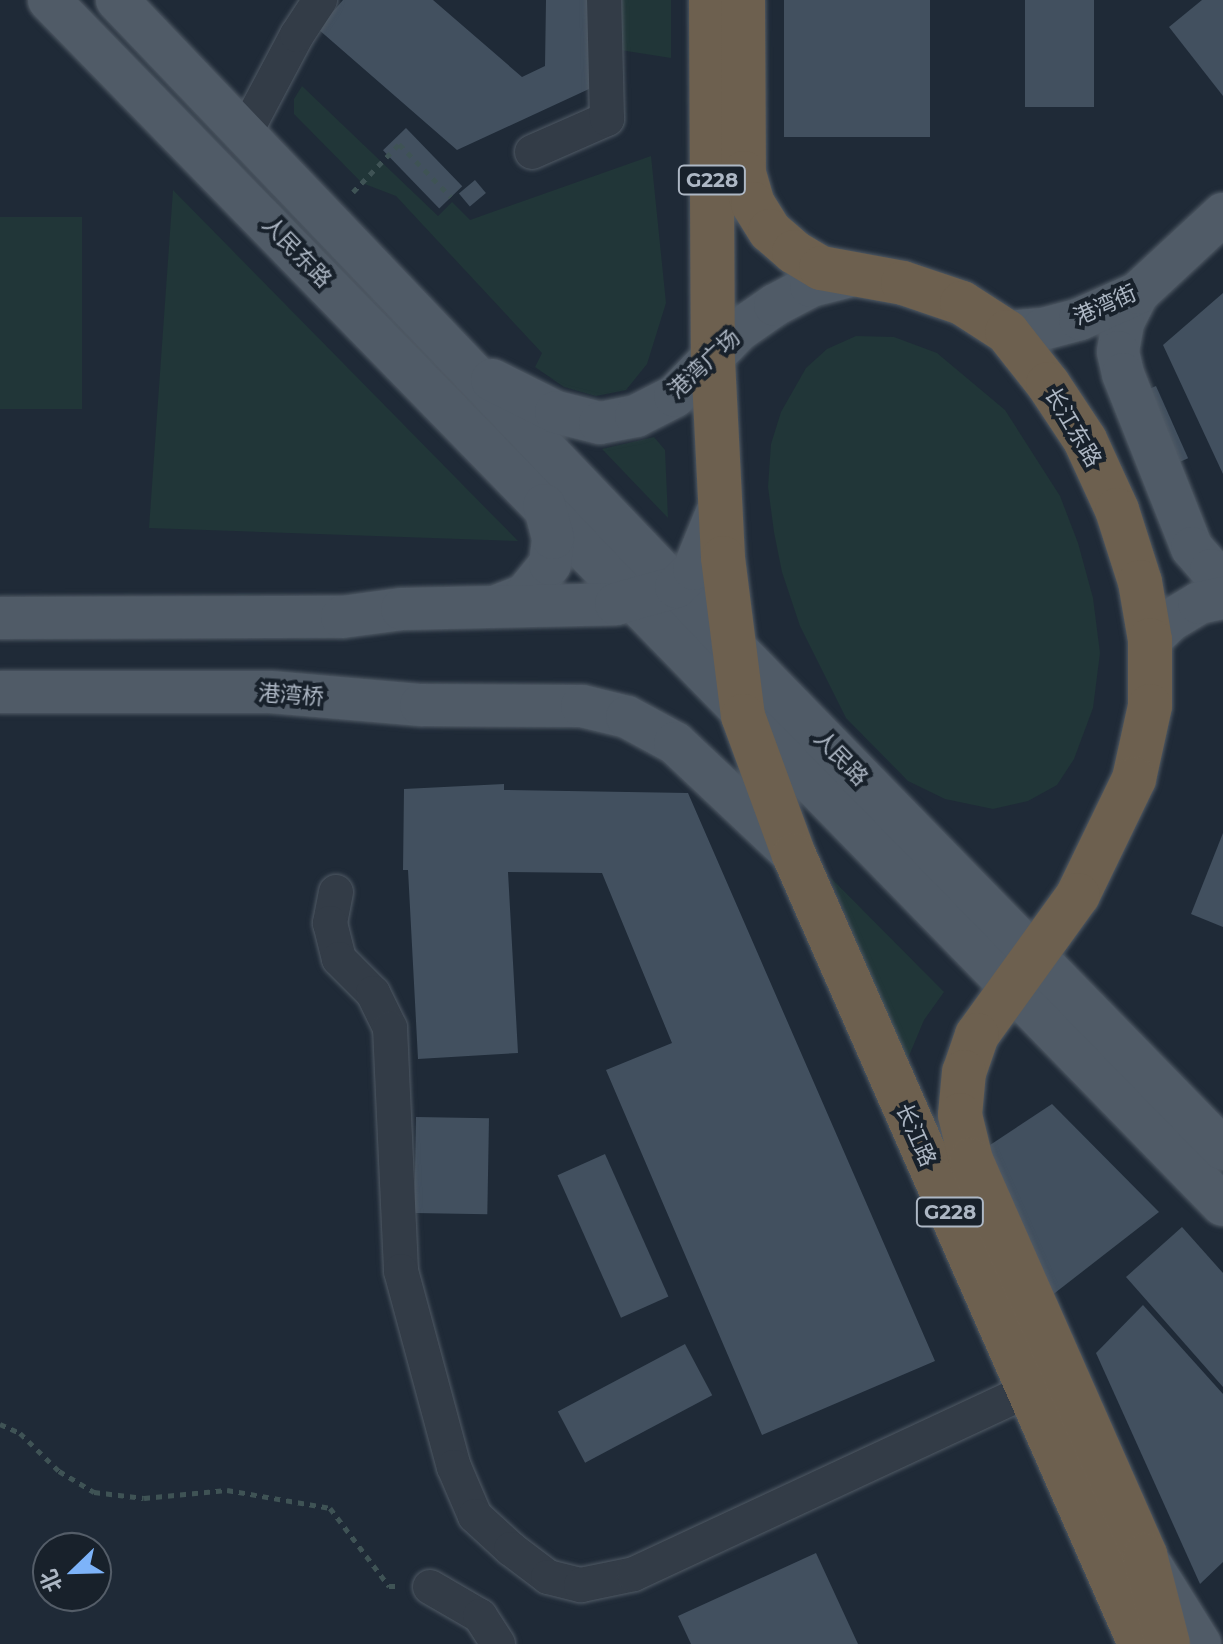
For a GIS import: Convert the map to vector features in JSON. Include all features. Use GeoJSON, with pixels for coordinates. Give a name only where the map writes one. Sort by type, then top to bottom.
{"type":"FeatureCollection","features":[{"type":"Feature","properties":{"kind":"highway","name":"G228"},"geometry":{"type":"LineString","coordinates":[[711,0],[713,360],[731,644],[743,716]]}},
{"type":"Feature","properties":{"kind":"highway","name":"长江东路"},"geometry":{"type":"LineString","coordinates":[[743,0],[744,173],[753,204],[770,231],[794,252],[821,268],[903,283],[962,303],[1007,332],[1048,384],[1085,440],[1117,510],[1140,582],[1150,640],[1150,706],[1134,779],[1078,895],[1020,972]]}},
{"type":"Feature","properties":{"kind":"highway","name":"长江路"},"geometry":{"type":"LineString","coordinates":[[743,716],[794,855],[1029,1390],[1126,1562]]}},
{"type":"Feature","properties":{"kind":"highway","name":"长江路"},"geometry":{"type":"LineString","coordinates":[[1020,972],[977,1035],[964,1072],[960,1115],[967,1145],[1126,1562]]}},
{"type":"Feature","properties":{"kind":"highway","name":"G228"},"geometry":{"type":"LineString","coordinates":[[1126,1562],[1140,1644]]}},
{"type":"Feature","properties":{"kind":"highway","name":"G228"},"geometry":{"type":"LineString","coordinates":[[1126,1562],[1168,1644]]}},
{"type":"Feature","properties":{"kind":"main road","name":"人民东路"},"geometry":{"type":"LineString","coordinates":[[49,0],[544,505]]}},
{"type":"Feature","properties":{"kind":"main road","name":"人民东路"},"geometry":{"type":"LineString","coordinates":[[117,0],[463,364]]}},
{"type":"Feature","properties":{"kind":"main road","name":"港湾街"},"geometry":{"type":"LineString","coordinates":[[1007,332],[1043,329],[1080,319],[1138,293],[1223,214]]}},
{"type":"Feature","properties":{"kind":"main road","name":"港湾广场"},"geometry":{"type":"LineString","coordinates":[[463,364],[556,412],[600,423],[636,416],[675,396],[739,330],[775,305],[811,286],[854,275]]}},
{"type":"Feature","properties":{"kind":"main road"},"geometry":{"type":"LineString","coordinates":[[1138,293],[1123,323],[1118,352],[1123,374],[1192,548],[1211,570],[1223,578]]}},
{"type":"Feature","properties":{"kind":"main road","name":"人民路"},"geometry":{"type":"LineString","coordinates":[[463,364],[731,644],[1020,972]]}},
{"type":"Feature","properties":{"kind":"main road","name":"人民路"},"geometry":{"type":"LineString","coordinates":[[544,505],[743,716],[1020,972],[1074,1027],[1223,1205]]}},
{"type":"Feature","properties":{"kind":"main road"},"geometry":{"type":"LineString","coordinates":[[493,608],[525,595],[550,564],[553,538],[544,505]]}},
{"type":"Feature","properties":{"kind":"main road"},"geometry":{"type":"LineString","coordinates":[[0,618],[342,617],[402,609],[598,606],[635,600],[676,587],[694,569],[720,505]]}},
{"type":"Feature","properties":{"kind":"main road"},"geometry":{"type":"LineString","coordinates":[[1150,640],[1171,620],[1190,609],[1223,598]]}},
{"type":"Feature","properties":{"kind":"main road","name":"港湾桥"},"geometry":{"type":"LineString","coordinates":[[0,692],[271,692],[421,705],[582,706],[627,717],[675,743],[794,855]]}},
{"type":"Feature","properties":{"kind":"main road"},"geometry":{"type":"LineString","coordinates":[[1074,1027],[1069,923],[1078,895]]}},
{"type":"Feature","properties":{"kind":"main road","name":"人民路"},"geometry":{"type":"LineString","coordinates":[[1074,1027],[1223,1149]]}},
{"type":"Feature","properties":{"kind":"main road"},"geometry":{"type":"LineString","coordinates":[[1126,1562],[1200,1644]]}},
{"type":"Feature","properties":{"kind":"main road","name":"长江路"},"geometry":{"type":"LineString","coordinates":[[1114,1644],[1126,1562]]}},
{"type":"Feature","properties":{"kind":"street"},"geometry":{"type":"LineString","coordinates":[[244,135],[297,35],[320,0]]}},
{"type":"Feature","properties":{"kind":"street"},"geometry":{"type":"LineString","coordinates":[[532,152],[607,119],[604,0]]}},
{"type":"Feature","properties":{"kind":"street"},"geometry":{"type":"LineString","coordinates":[[336,892],[330,923],[339,959],[373,993],[390,1028],[401,1271],[454,1467],[475,1516],[548,1577],[581,1585],[634,1574],[1029,1390]]}},
{"type":"Feature","properties":{"kind":"street"},"geometry":{"type":"LineString","coordinates":[[430,1587],[480,1616],[498,1644]]}},
{"type":"Feature","properties":{"kind":"path"},"geometry":{"type":"LineString","coordinates":[[353,192],[399,144],[451,197]]}},
{"type":"Feature","properties":{"kind":"path"},"geometry":{"type":"LineString","coordinates":[[0,1424],[20,1433],[59,1471],[94,1492],[144,1498],[227,1490],[330,1508],[389,1586],[430,1587]]}},
{"type":"Feature","properties":{"kind":"green space"},"geometry":{"type":"Polygon","coordinates":[[[622,0],[671,0],[671,58],[620,50],[622,0]]]}},
{"type":"Feature","properties":{"kind":"green space"},"geometry":{"type":"Polygon","coordinates":[[[302,86],[438,216],[452,202],[470,220],[651,156],[666,303],[647,364],[626,390],[596,396],[564,387],[535,367],[542,353],[396,196],[362,183],[294,114],[294,99],[302,86]]]}},
{"type":"Feature","properties":{"kind":"green space"},"geometry":{"type":"Polygon","coordinates":[[[173,190],[518,541],[149,528],[173,190]]]}},
{"type":"Feature","properties":{"kind":"green space"},"geometry":{"type":"Polygon","coordinates":[[[0,217],[82,217],[82,409],[0,409],[0,217]]]}},
{"type":"Feature","properties":{"kind":"green space"},"geometry":{"type":"Polygon","coordinates":[[[856,336],[894,337],[937,353],[1005,410],[1060,496],[1078,543],[1093,598],[1100,653],[1093,708],[1074,759],[1057,785],[1028,801],[993,809],[945,799],[908,781],[846,718],[800,626],[782,572],[774,532],[768,487],[771,444],[781,412],[806,368],[827,349],[856,336]]]}},
{"type":"Feature","properties":{"kind":"green space"},"geometry":{"type":"Polygon","coordinates":[[[654,437],[665,450],[668,518],[602,449],[654,437]]]}},
{"type":"Feature","properties":{"kind":"green space"},"geometry":{"type":"Polygon","coordinates":[[[830,877],[944,992],[924,1020],[906,1063],[830,877]]]}},
{"type":"Feature","properties":{"kind":"building"},"geometry":{"type":"Polygon","coordinates":[[[343,0],[433,0],[522,77],[545,66],[546,0],[589,0],[589,89],[457,150],[318,29],[343,0]]]}},
{"type":"Feature","properties":{"kind":"building"},"geometry":{"type":"Polygon","coordinates":[[[784,0],[930,0],[930,137],[784,137],[784,0]]]}},
{"type":"Feature","properties":{"kind":"building"},"geometry":{"type":"Polygon","coordinates":[[[1025,0],[1094,0],[1094,107],[1025,107],[1025,0]]]}},
{"type":"Feature","properties":{"kind":"building"},"geometry":{"type":"Polygon","coordinates":[[[1202,0],[1223,0],[1223,96],[1169,27],[1202,0]]]}},
{"type":"Feature","properties":{"kind":"building"},"geometry":{"type":"Polygon","coordinates":[[[406,128],[462,186],[439,208],[383,150],[406,128]]]}},
{"type":"Feature","properties":{"kind":"building"},"geometry":{"type":"Polygon","coordinates":[[[475,180],[486,193],[470,207],[459,193],[475,180]]]}},
{"type":"Feature","properties":{"kind":"building"},"geometry":{"type":"Polygon","coordinates":[[[1223,293],[1223,474],[1163,345],[1223,293]]]}},
{"type":"Feature","properties":{"kind":"building"},"geometry":{"type":"Polygon","coordinates":[[[1156,386],[1188,458],[1168,467],[1136,395],[1156,386]]]}},
{"type":"Feature","properties":{"kind":"building"},"geometry":{"type":"Polygon","coordinates":[[[504,784],[504,790],[688,793],[935,1361],[762,1435],[606,1070],[672,1043],[602,873],[508,872],[518,1053],[418,1059],[408,870],[403,870],[404,789],[504,784]]]}},
{"type":"Feature","properties":{"kind":"building"},"geometry":{"type":"Polygon","coordinates":[[[1223,833],[1223,927],[1191,914],[1223,833]]]}},
{"type":"Feature","properties":{"kind":"building"},"geometry":{"type":"Polygon","coordinates":[[[1052,1104],[1159,1212],[1051,1296],[984,1149],[1052,1104]]]}},
{"type":"Feature","properties":{"kind":"building"},"geometry":{"type":"Polygon","coordinates":[[[416,1117],[489,1118],[487,1214],[414,1213],[416,1117]]]}},
{"type":"Feature","properties":{"kind":"building"},"geometry":{"type":"Polygon","coordinates":[[[605,1154],[668,1297],[621,1318],[557,1175],[605,1154]]]}},
{"type":"Feature","properties":{"kind":"building"},"geometry":{"type":"Polygon","coordinates":[[[1182,1227],[1223,1273],[1223,1387],[1126,1277],[1182,1227]]]}},
{"type":"Feature","properties":{"kind":"building"},"geometry":{"type":"Polygon","coordinates":[[[1143,1305],[1223,1394],[1223,1562],[1200,1584],[1096,1353],[1143,1305]]]}},
{"type":"Feature","properties":{"kind":"building"},"geometry":{"type":"Polygon","coordinates":[[[685,1344],[712,1395],[585,1463],[558,1412],[685,1344]]]}},
{"type":"Feature","properties":{"kind":"building"},"geometry":{"type":"Polygon","coordinates":[[[816,1553],[858,1644],[691,1644],[678,1616],[816,1553]]]}}]}
